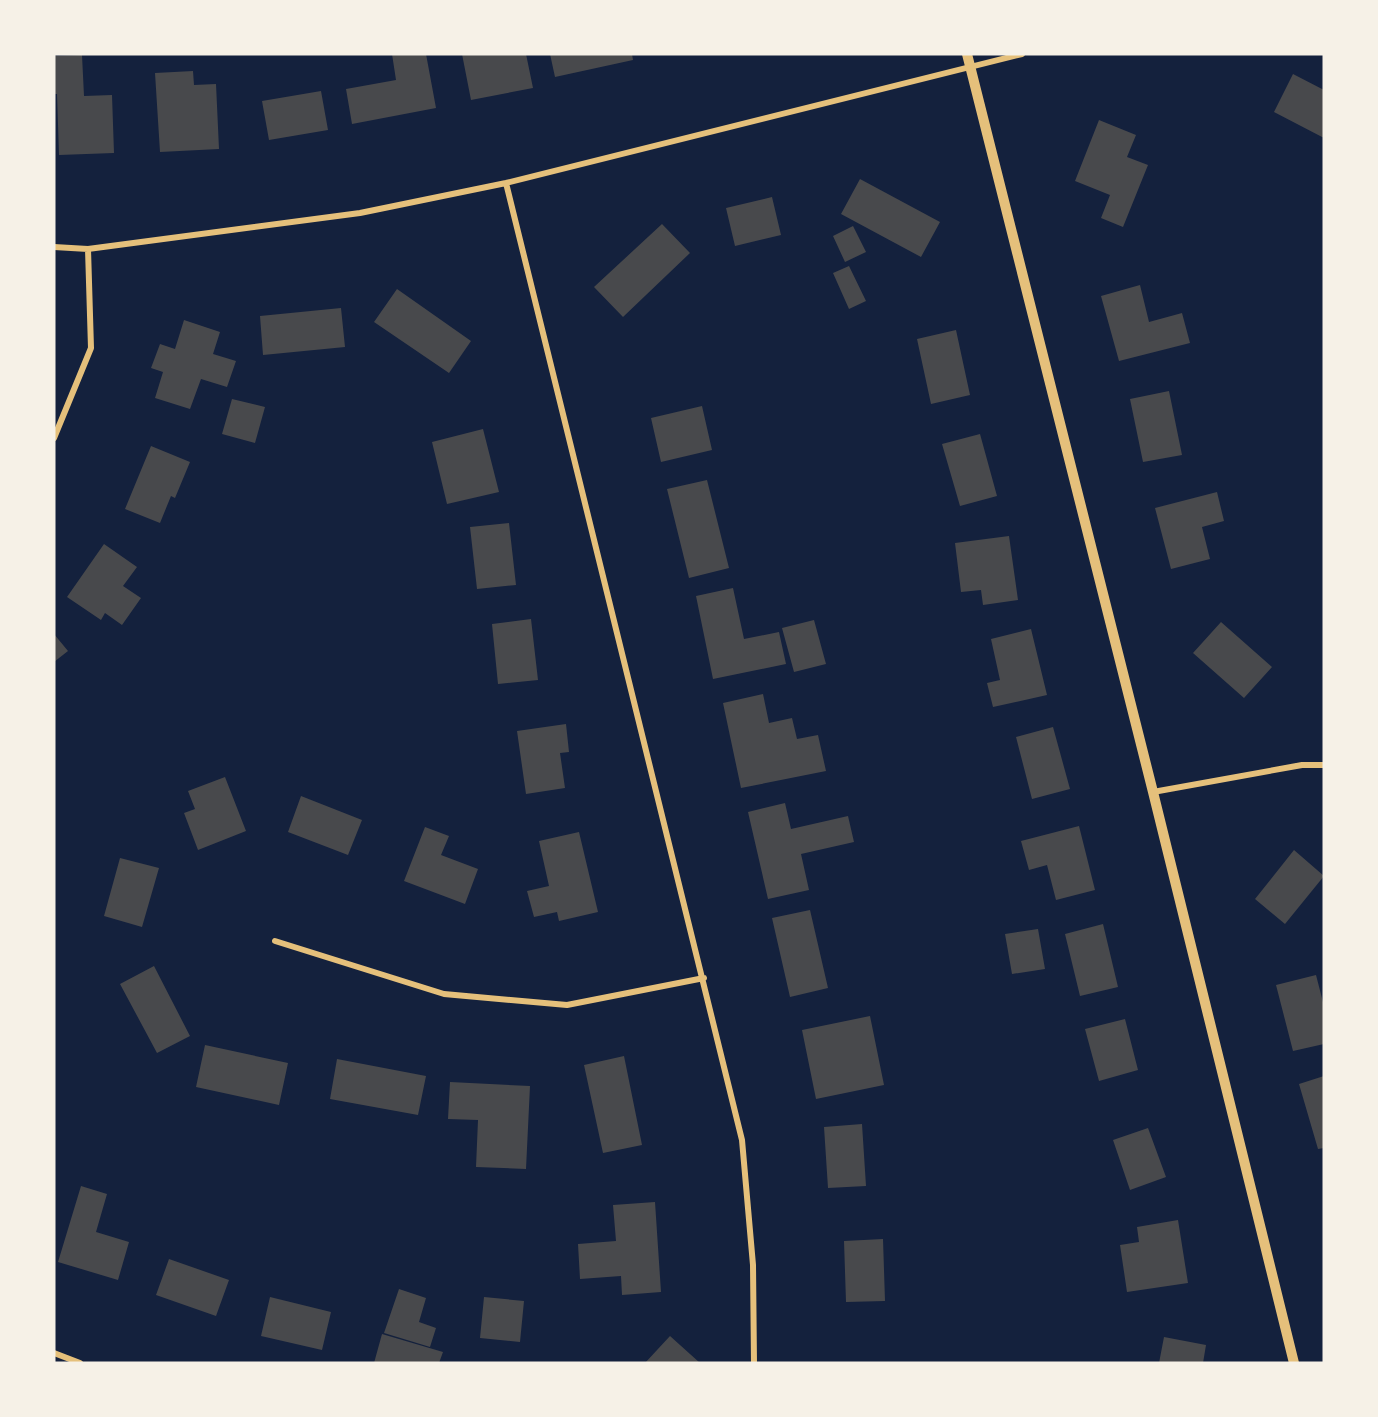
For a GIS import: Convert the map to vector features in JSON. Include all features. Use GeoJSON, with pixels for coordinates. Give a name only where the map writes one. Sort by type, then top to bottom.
{"type":"FeatureCollection","features":[{"type":"Feature","properties":{"kind":"street"},"geometry":{"type":"LineString","coordinates":[[967,54],[1294,1363]]}},
{"type":"Feature","properties":{"kind":"street"},"geometry":{"type":"LineString","coordinates":[[54,247],[88,249],[360,213],[506,183],[1022,54]]}},
{"type":"Feature","properties":{"kind":"street"},"geometry":{"type":"LineString","coordinates":[[506,183],[704,978],[742,1140],[753,1265],[754,1363]]}},
{"type":"Feature","properties":{"kind":"street"},"geometry":{"type":"LineString","coordinates":[[54,438],[91,348],[88,249]]}},
{"type":"Feature","properties":{"kind":"street"},"geometry":{"type":"LineString","coordinates":[[1153,792],[1302,765],[1324,765]]}},
{"type":"Feature","properties":{"kind":"street"},"geometry":{"type":"LineString","coordinates":[[275,940],[444,994],[567,1005],[704,978]]}},
{"type":"Feature","properties":{"kind":"street"},"geometry":{"type":"LineString","coordinates":[[54,1353],[80,1363]]}},
{"type":"Feature","properties":{"kind":"building"},"geometry":{"type":"Polygon","coordinates":[[[392,54],[426,54],[436,108],[352,124],[346,89],[396,80],[392,54]]]}},
{"type":"Feature","properties":{"kind":"building"},"geometry":{"type":"Polygon","coordinates":[[[462,54],[526,54],[533,88],[471,100],[462,54]]]}},
{"type":"Feature","properties":{"kind":"building"},"geometry":{"type":"Polygon","coordinates":[[[550,54],[632,54],[633,60],[555,77],[550,54]]]}},
{"type":"Feature","properties":{"kind":"building"},"geometry":{"type":"Polygon","coordinates":[[[82,55],[84,96],[112,95],[114,153],[59,155],[57,94],[54,94],[54,56],[82,55]]]}},
{"type":"Feature","properties":{"kind":"building"},"geometry":{"type":"Polygon","coordinates":[[[193,71],[194,85],[216,84],[219,149],[160,152],[155,73],[193,71]]]}},
{"type":"Feature","properties":{"kind":"building"},"geometry":{"type":"Polygon","coordinates":[[[1293,74],[1324,90],[1324,138],[1274,112],[1293,74]]]}},
{"type":"Feature","properties":{"kind":"building"},"geometry":{"type":"Polygon","coordinates":[[[321,91],[328,130],[269,140],[262,101],[321,91]]]}},
{"type":"Feature","properties":{"kind":"building"},"geometry":{"type":"Polygon","coordinates":[[[1099,120],[1136,135],[1127,157],[1148,165],[1123,227],[1101,218],[1110,195],[1075,181],[1099,120]]]}},
{"type":"Feature","properties":{"kind":"building"},"geometry":{"type":"Polygon","coordinates":[[[860,179],[940,222],[921,257],[841,214],[860,179]]]}},
{"type":"Feature","properties":{"kind":"building"},"geometry":{"type":"Polygon","coordinates":[[[772,197],[781,235],[735,246],[726,208],[772,197]]]}},
{"type":"Feature","properties":{"kind":"building"},"geometry":{"type":"Polygon","coordinates":[[[662,224],[690,253],[623,317],[594,287],[662,224]]]}},
{"type":"Feature","properties":{"kind":"building"},"geometry":{"type":"Polygon","coordinates":[[[853,226],[866,252],[845,262],[833,236],[853,226]]]}},
{"type":"Feature","properties":{"kind":"building"},"geometry":{"type":"Polygon","coordinates":[[[849,266],[866,301],[849,309],[833,273],[849,266]]]}},
{"type":"Feature","properties":{"kind":"building"},"geometry":{"type":"Polygon","coordinates":[[[1140,285],[1149,322],[1182,313],[1190,343],[1119,361],[1101,296],[1140,285]]]}},
{"type":"Feature","properties":{"kind":"building"},"geometry":{"type":"Polygon","coordinates":[[[397,289],[471,341],[449,373],[374,322],[397,289]]]}},
{"type":"Feature","properties":{"kind":"building"},"geometry":{"type":"Polygon","coordinates":[[[341,308],[345,347],[263,355],[260,316],[341,308]]]}},
{"type":"Feature","properties":{"kind":"building"},"geometry":{"type":"Polygon","coordinates":[[[184,320],[220,332],[213,354],[236,361],[227,387],[201,379],[190,409],[155,398],[163,372],[151,368],[160,344],[175,349],[184,320]]]}},
{"type":"Feature","properties":{"kind":"building"},"geometry":{"type":"Polygon","coordinates":[[[956,330],[970,395],[931,404],[917,339],[956,330]]]}},
{"type":"Feature","properties":{"kind":"building"},"geometry":{"type":"Polygon","coordinates":[[[1169,391],[1182,455],[1143,462],[1130,399],[1169,391]]]}},
{"type":"Feature","properties":{"kind":"building"},"geometry":{"type":"Polygon","coordinates":[[[232,399],[265,407],[255,443],[222,434],[232,399]]]}},
{"type":"Feature","properties":{"kind":"building"},"geometry":{"type":"Polygon","coordinates":[[[702,406],[712,450],[661,462],[651,418],[702,406]]]}},
{"type":"Feature","properties":{"kind":"building"},"geometry":{"type":"Polygon","coordinates":[[[483,429],[499,492],[447,504],[432,442],[483,429]]]}},
{"type":"Feature","properties":{"kind":"building"},"geometry":{"type":"Polygon","coordinates":[[[980,434],[997,496],[960,506],[942,444],[980,434]]]}},
{"type":"Feature","properties":{"kind":"building"},"geometry":{"type":"Polygon","coordinates":[[[151,446],[190,462],[175,498],[171,496],[160,523],[125,509],[151,446]]]}},
{"type":"Feature","properties":{"kind":"building"},"geometry":{"type":"Polygon","coordinates":[[[707,480],[729,568],[689,578],[667,489],[707,480]]]}},
{"type":"Feature","properties":{"kind":"building"},"geometry":{"type":"Polygon","coordinates":[[[1217,492],[1224,521],[1202,527],[1210,559],[1171,569],[1155,508],[1217,492]]]}},
{"type":"Feature","properties":{"kind":"building"},"geometry":{"type":"Polygon","coordinates":[[[509,523],[516,585],[477,589],[470,527],[509,523]]]}},
{"type":"Feature","properties":{"kind":"building"},"geometry":{"type":"Polygon","coordinates":[[[1009,536],[1018,600],[983,605],[981,590],[961,592],[955,543],[1009,536]]]}},
{"type":"Feature","properties":{"kind":"building"},"geometry":{"type":"Polygon","coordinates":[[[104,544],[137,567],[123,586],[141,598],[122,625],[105,613],[101,620],[67,597],[104,544]]]}},
{"type":"Feature","properties":{"kind":"building"},"geometry":{"type":"Polygon","coordinates":[[[733,588],[744,639],[779,632],[786,664],[713,679],[696,596],[733,588]]]}},
{"type":"Feature","properties":{"kind":"building"},"geometry":{"type":"Polygon","coordinates":[[[531,619],[538,680],[498,684],[492,624],[531,619]]]}},
{"type":"Feature","properties":{"kind":"building"},"geometry":{"type":"Polygon","coordinates":[[[814,620],[826,664],[794,672],[782,628],[814,620]]]}},
{"type":"Feature","properties":{"kind":"building"},"geometry":{"type":"Polygon","coordinates":[[[1221,622],[1272,667],[1244,698],[1193,653],[1221,622]]]}},
{"type":"Feature","properties":{"kind":"building"},"geometry":{"type":"Polygon","coordinates":[[[1031,629],[1047,695],[993,707],[987,683],[1000,680],[991,639],[1031,629]]]}},
{"type":"Feature","properties":{"kind":"building"},"geometry":{"type":"Polygon","coordinates":[[[54,634],[68,651],[54,662],[54,634]]]}},
{"type":"Feature","properties":{"kind":"building"},"geometry":{"type":"Polygon","coordinates":[[[763,694],[769,723],[792,718],[797,739],[818,735],[826,771],[741,788],[723,703],[763,694]]]}},
{"type":"Feature","properties":{"kind":"building"},"geometry":{"type":"Polygon","coordinates":[[[566,724],[569,752],[560,753],[565,788],[526,794],[517,731],[566,724]]]}},
{"type":"Feature","properties":{"kind":"building"},"geometry":{"type":"Polygon","coordinates":[[[1053,727],[1070,789],[1032,799],[1016,737],[1053,727]]]}},
{"type":"Feature","properties":{"kind":"building"},"geometry":{"type":"Polygon","coordinates":[[[225,777],[246,831],[198,850],[184,813],[195,809],[188,791],[225,777]]]}},
{"type":"Feature","properties":{"kind":"building"},"geometry":{"type":"Polygon","coordinates":[[[301,796],[362,820],[348,855],[288,832],[301,796]]]}},
{"type":"Feature","properties":{"kind":"building"},"geometry":{"type":"Polygon","coordinates":[[[785,803],[791,829],[848,816],[854,842],[801,854],[809,890],[768,899],[748,812],[785,803]]]}},
{"type":"Feature","properties":{"kind":"building"},"geometry":{"type":"Polygon","coordinates":[[[1079,826],[1095,890],[1056,900],[1047,865],[1029,870],[1021,841],[1079,826]]]}},
{"type":"Feature","properties":{"kind":"building"},"geometry":{"type":"Polygon","coordinates":[[[425,827],[449,836],[441,855],[478,869],[465,904],[404,881],[425,827]]]}},
{"type":"Feature","properties":{"kind":"building"},"geometry":{"type":"Polygon","coordinates":[[[579,832],[598,912],[559,921],[557,912],[534,917],[527,891],[549,886],[539,841],[579,832]]]}},
{"type":"Feature","properties":{"kind":"building"},"geometry":{"type":"Polygon","coordinates":[[[1294,850],[1324,876],[1285,924],[1255,899],[1294,850]]]}},
{"type":"Feature","properties":{"kind":"building"},"geometry":{"type":"Polygon","coordinates":[[[120,858],[159,868],[142,927],[104,916],[120,858]]]}},
{"type":"Feature","properties":{"kind":"building"},"geometry":{"type":"Polygon","coordinates":[[[810,910],[828,988],[790,997],[772,918],[810,910]]]}},
{"type":"Feature","properties":{"kind":"building"},"geometry":{"type":"Polygon","coordinates":[[[1103,924],[1118,987],[1080,996],[1065,934],[1103,924]]]}},
{"type":"Feature","properties":{"kind":"building"},"geometry":{"type":"Polygon","coordinates":[[[1038,929],[1045,969],[1012,974],[1005,934],[1038,929]]]}},
{"type":"Feature","properties":{"kind":"building"},"geometry":{"type":"Polygon","coordinates":[[[154,966],[190,1036],[157,1053],[120,984],[154,966]]]}},
{"type":"Feature","properties":{"kind":"building"},"geometry":{"type":"Polygon","coordinates":[[[1316,975],[1324,1006],[1324,1044],[1293,1051],[1276,985],[1316,975]]]}},
{"type":"Feature","properties":{"kind":"building"},"geometry":{"type":"Polygon","coordinates":[[[870,1016],[884,1085],[816,1099],[802,1030],[870,1016]]]}},
{"type":"Feature","properties":{"kind":"building"},"geometry":{"type":"Polygon","coordinates":[[[1125,1019],[1138,1070],[1099,1081],[1085,1029],[1125,1019]]]}},
{"type":"Feature","properties":{"kind":"building"},"geometry":{"type":"Polygon","coordinates":[[[205,1045],[288,1063],[279,1105],[196,1087],[205,1045]]]}},
{"type":"Feature","properties":{"kind":"building"},"geometry":{"type":"Polygon","coordinates":[[[624,1056],[642,1145],[603,1153],[584,1065],[624,1056]]]}},
{"type":"Feature","properties":{"kind":"building"},"geometry":{"type":"Polygon","coordinates":[[[337,1059],[426,1076],[418,1115],[330,1099],[337,1059]]]}},
{"type":"Feature","properties":{"kind":"building"},"geometry":{"type":"Polygon","coordinates":[[[1324,1076],[1324,1148],[1318,1149],[1299,1084],[1324,1076]]]}},
{"type":"Feature","properties":{"kind":"building"},"geometry":{"type":"Polygon","coordinates":[[[450,1082],[530,1086],[526,1169],[476,1167],[478,1120],[448,1119],[450,1082]]]}},
{"type":"Feature","properties":{"kind":"building"},"geometry":{"type":"Polygon","coordinates":[[[862,1124],[866,1186],[828,1188],[824,1127],[862,1124]]]}},
{"type":"Feature","properties":{"kind":"building"},"geometry":{"type":"Polygon","coordinates":[[[1148,1128],[1166,1177],[1130,1190],[1113,1140],[1148,1128]]]}},
{"type":"Feature","properties":{"kind":"building"},"geometry":{"type":"Polygon","coordinates":[[[81,1186],[107,1194],[96,1232],[129,1242],[118,1280],[58,1262],[81,1186]]]}},
{"type":"Feature","properties":{"kind":"building"},"geometry":{"type":"Polygon","coordinates":[[[655,1202],[661,1292],[622,1295],[621,1276],[580,1279],[578,1244],[616,1241],[613,1205],[655,1202]]]}},
{"type":"Feature","properties":{"kind":"building"},"geometry":{"type":"Polygon","coordinates":[[[1178,1220],[1188,1283],[1127,1292],[1120,1245],[1139,1242],[1137,1227],[1178,1220]]]}},
{"type":"Feature","properties":{"kind":"building"},"geometry":{"type":"Polygon","coordinates":[[[883,1239],[885,1301],[846,1302],[844,1241],[883,1239]]]}},
{"type":"Feature","properties":{"kind":"building"},"geometry":{"type":"Polygon","coordinates":[[[169,1259],[229,1280],[216,1316],[156,1295],[169,1259]]]}},
{"type":"Feature","properties":{"kind":"building"},"geometry":{"type":"Polygon","coordinates":[[[399,1289],[426,1298],[419,1322],[436,1328],[430,1347],[384,1333],[399,1289]]]}},
{"type":"Feature","properties":{"kind":"building"},"geometry":{"type":"Polygon","coordinates":[[[270,1297],[331,1312],[322,1350],[261,1336],[270,1297]]]}},
{"type":"Feature","properties":{"kind":"building"},"geometry":{"type":"Polygon","coordinates":[[[484,1297],[524,1301],[520,1342],[480,1338],[484,1297]]]}},
{"type":"Feature","properties":{"kind":"building"},"geometry":{"type":"Polygon","coordinates":[[[382,1334],[443,1352],[439,1363],[374,1363],[382,1334]]]}},
{"type":"Feature","properties":{"kind":"building"},"geometry":{"type":"Polygon","coordinates":[[[670,1336],[700,1363],[645,1363],[670,1336]]]}},
{"type":"Feature","properties":{"kind":"building"},"geometry":{"type":"Polygon","coordinates":[[[1164,1337],[1206,1345],[1203,1363],[1159,1363],[1164,1337]]]}}]}
